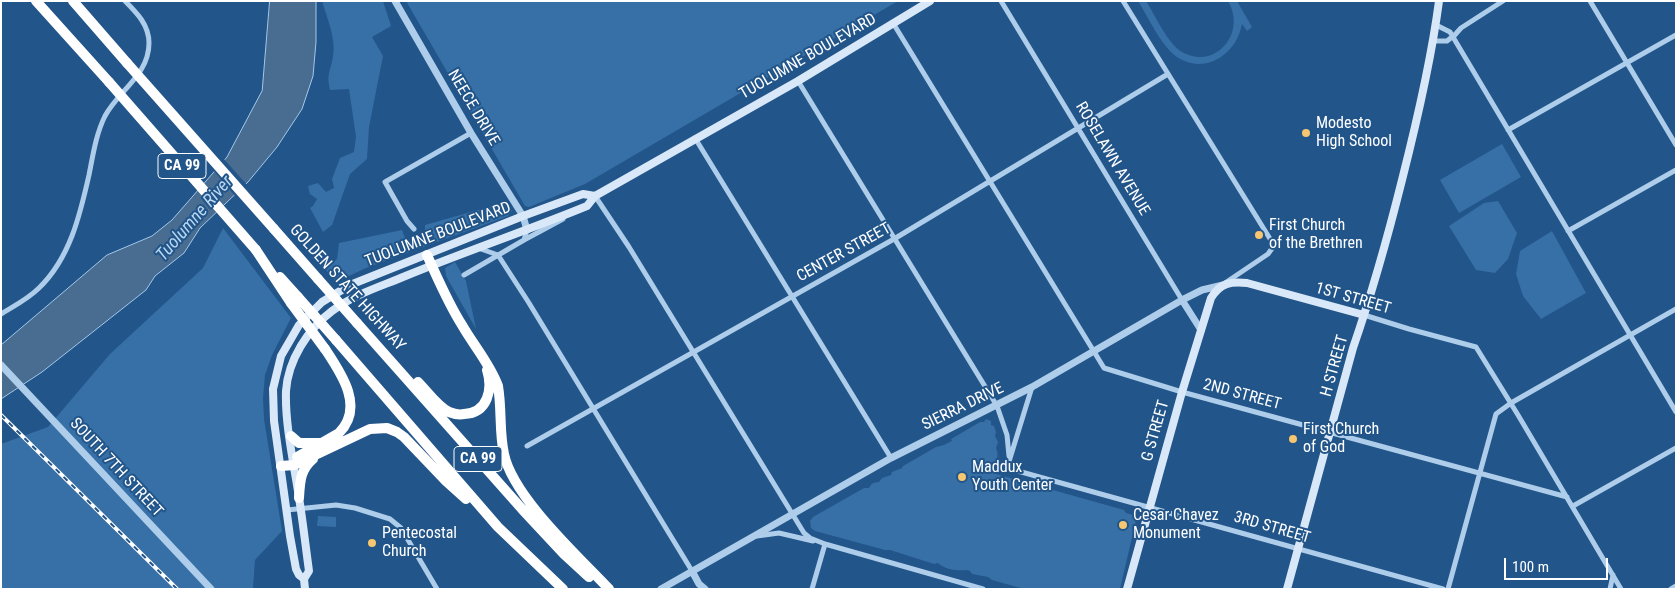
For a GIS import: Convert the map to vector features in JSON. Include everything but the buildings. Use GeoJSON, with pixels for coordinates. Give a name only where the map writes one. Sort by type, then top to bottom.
{"type":"FeatureCollection","features":[{"type":"Feature","properties":{"kind":"highway","name":"CA 99"},"geometry":{"type":"LineString","coordinates":[[36,1],[256,250],[294,300],[336,340],[498,527],[561,589]]}},
{"type":"Feature","properties":{"kind":"highway","name":"GOLDEN STATE HIGHWAY"},"geometry":{"type":"LineString","coordinates":[[73,1],[522,509],[564,554],[604,589]]}},
{"type":"Feature","properties":{"kind":"highway"},"geometry":{"type":"LineString","coordinates":[[427,255],[445,296],[494,376],[498,386],[504,456],[514,479],[551,528],[609,589]]}},
{"type":"Feature","properties":{"kind":"highway"},"geometry":{"type":"LineString","coordinates":[[294,300],[347,384],[350,404],[350,414],[344,428],[305,466],[300,475],[299,498]]}},
{"type":"Feature","properties":{"kind":"highway"},"geometry":{"type":"LineString","coordinates":[[358,322],[450,412],[468,414],[479,410],[486,402],[490,385],[484,360]]}},
{"type":"Feature","properties":{"kind":"highway"},"geometry":{"type":"LineString","coordinates":[[281,466],[370,429],[387,428],[397,432],[498,527]]}},
{"type":"Feature","properties":{"kind":"highway"},"geometry":{"type":"LineString","coordinates":[[290,436],[299,443],[326,446]]}},
{"type":"Feature","properties":{"kind":"main road","name":"TUOLUMNE BOULEVARD"},"geometry":{"type":"LineString","coordinates":[[305,589],[304,579],[309,571],[293,462],[286,390],[291,369],[303,343],[315,326],[330,312],[344,303],[432,265],[514,236],[587,206],[595,196],[798,80],[930,1]]}},
{"type":"Feature","properties":{"kind":"main road","name":"H STREET"},"geometry":{"type":"LineString","coordinates":[[1287,589],[1353,348],[1395,210],[1434,41],[1437,2]]}},
{"type":"Feature","properties":{"kind":"main road","name":"TUOLUMNE BOULEVARD"},"geometry":{"type":"LineString","coordinates":[[304,579],[296,569],[274,421],[273,389],[281,356],[298,325],[322,302],[337,291],[384,270],[583,194],[595,196]]}},
{"type":"Feature","properties":{"kind":"main road","name":"1ST STREET"},"geometry":{"type":"LineString","coordinates":[[1222,285],[1235,282],[1246,283],[1364,315]]}},
{"type":"Feature","properties":{"kind":"main road","name":"G STREET"},"geometry":{"type":"LineString","coordinates":[[1126,589],[1211,298],[1222,285]]}},
{"type":"Feature","properties":{"kind":"street"},"geometry":{"type":"LineString","coordinates":[[1,314],[29,297],[39,288],[63,255],[78,223],[96,141],[103,121],[144,65],[149,42],[147,29],[139,16],[125,1]]}},
{"type":"Feature","properties":{"kind":"street","name":"NEECE DRIVE"},"geometry":{"type":"LineString","coordinates":[[395,1],[523,216],[527,230]]}},
{"type":"Feature","properties":{"kind":"street","name":"ROSELAWN AVENUE"},"geometry":{"type":"LineString","coordinates":[[1001,1],[1201,330]]}},
{"type":"Feature","properties":{"kind":"street"},"geometry":{"type":"LineString","coordinates":[[1123,1],[1168,74]]}},
{"type":"Feature","properties":{"kind":"street"},"geometry":{"type":"LineString","coordinates":[[1434,41],[1448,40],[1460,28],[1504,1]]}},
{"type":"Feature","properties":{"kind":"street"},"geometry":{"type":"LineString","coordinates":[[1590,1],[1676,145]]}},
{"type":"Feature","properties":{"kind":"street","name":"2ND STREET"},"geometry":{"type":"LineString","coordinates":[[893,23],[1104,368],[1182,392],[1331,431],[1567,497]]}},
{"type":"Feature","properties":{"kind":"street"},"geometry":{"type":"LineString","coordinates":[[1436,25],[1450,32],[1676,412]]}},
{"type":"Feature","properties":{"kind":"street"},"geometry":{"type":"LineString","coordinates":[[1508,130],[1676,35]]}},
{"type":"Feature","properties":{"kind":"street","name":"CENTER STREET"},"geometry":{"type":"LineString","coordinates":[[527,446],[894,239],[1168,74]]}},
{"type":"Feature","properties":{"kind":"street","name":"SIERRA DRIVE"},"geometry":{"type":"LineString","coordinates":[[661,589],[891,458],[1032,387],[1182,300],[1202,290],[1222,285],[1268,254],[1273,247],[1270,237],[1168,74]]}},
{"type":"Feature","properties":{"kind":"street"},"geometry":{"type":"LineString","coordinates":[[798,80],[997,406],[1007,435],[1009,459]]}},
{"type":"Feature","properties":{"kind":"street"},"geometry":{"type":"LineString","coordinates":[[414,229],[385,182],[472,132]]}},
{"type":"Feature","properties":{"kind":"street"},"geometry":{"type":"LineString","coordinates":[[695,138],[891,458]]}},
{"type":"Feature","properties":{"kind":"street"},"geometry":{"type":"LineString","coordinates":[[1568,231],[1676,170]]}},
{"type":"Feature","properties":{"kind":"street"},"geometry":{"type":"LineString","coordinates":[[595,196],[629,247],[804,533],[818,542]]}},
{"type":"Feature","properties":{"kind":"street","name":"TUOLUMNE BOULEVARD"},"geometry":{"type":"LineString","coordinates":[[464,275],[579,209]]}},
{"type":"Feature","properties":{"kind":"street","name":"TUOLUMNE BOULEVARD"},"geometry":{"type":"LineString","coordinates":[[524,240],[527,230]]}},
{"type":"Feature","properties":{"kind":"street"},"geometry":{"type":"LineString","coordinates":[[478,248],[498,255],[699,584],[705,589]]}},
{"type":"Feature","properties":{"kind":"street"},"geometry":{"type":"LineString","coordinates":[[1448,589],[1496,414],[1510,403],[1676,309]]}},
{"type":"Feature","properties":{"kind":"street","name":"1ST STREET"},"geometry":{"type":"LineString","coordinates":[[1364,315],[1409,330],[1476,347],[1510,403]]}},
{"type":"Feature","properties":{"kind":"street","name":"SOUTH 7TH STREET"},"geometry":{"type":"LineString","coordinates":[[1,365],[211,589]]}},
{"type":"Feature","properties":{"kind":"street"},"geometry":{"type":"LineString","coordinates":[[1009,459],[1032,387]]}},
{"type":"Feature","properties":{"kind":"street"},"geometry":{"type":"LineString","coordinates":[[1510,403],[1622,589]]}},
{"type":"Feature","properties":{"kind":"street"},"geometry":{"type":"LineString","coordinates":[[1572,506],[1676,448]]}},
{"type":"Feature","properties":{"kind":"street","name":"3RD STREET"},"geometry":{"type":"LineString","coordinates":[[1009,459],[1007,468],[1443,589]]}},
{"type":"Feature","properties":{"kind":"street"},"geometry":{"type":"LineString","coordinates":[[287,510],[336,504],[390,519],[401,528],[437,589]]}},
{"type":"Feature","properties":{"kind":"street"},"geometry":{"type":"LineString","coordinates":[[753,537],[779,533],[818,542],[970,587],[983,589]]}},
{"type":"Feature","properties":{"kind":"street"},"geometry":{"type":"LineString","coordinates":[[812,589],[825,544]]}},
{"type":"Feature","properties":{"kind":"street"},"geometry":{"type":"LineString","coordinates":[[1610,589],[1613,574]]}},
{"type":"Feature","properties":{"kind":"street"},"geometry":{"type":"LineString","coordinates":[[1671,589],[1676,586]]}},
{"type":"Feature","properties":{"kind":"shaded area"},"geometry":{"type":"Polygon","coordinates":[[[322,1],[383,1],[391,26],[372,37],[383,56],[369,127],[367,159],[350,174],[332,225],[323,232],[310,208],[317,199],[310,194],[308,186],[318,183],[326,192],[334,188],[332,179],[340,158],[354,152],[356,137],[349,89],[330,90],[329,76],[334,49],[331,28],[322,1]]]}},
{"type":"Feature","properties":{"kind":"shaded area"},"geometry":{"type":"Polygon","coordinates":[[[406,1],[898,1],[585,184],[529,207],[525,206],[406,1]]]}},
{"type":"Feature","properties":{"kind":"shaded area"},"geometry":{"type":"Polygon","coordinates":[[[1138,1],[1146,1],[1174,46],[1191,56],[1203,57],[1214,54],[1230,38],[1233,14],[1228,1],[1237,1],[1252,27],[1247,31],[1242,24],[1238,36],[1225,54],[1205,64],[1194,64],[1183,60],[1167,48],[1138,1]]]}},
{"type":"Feature","properties":{"kind":"shaded area"},"geometry":{"type":"Polygon","coordinates":[[[1502,144],[1521,177],[1459,213],[1440,180],[1502,144]]]}},
{"type":"Feature","properties":{"kind":"shaded area"},"geometry":{"type":"Polygon","coordinates":[[[1498,201],[1517,233],[1508,259],[1495,273],[1476,270],[1449,226],[1484,203],[1498,201]]]}},
{"type":"Feature","properties":{"kind":"shaded area"},"geometry":{"type":"Polygon","coordinates":[[[506,202],[512,211],[508,216],[366,268],[336,282],[325,269],[337,259],[339,243],[402,230],[405,238],[412,240],[422,236],[425,225],[506,202]]]}},
{"type":"Feature","properties":{"kind":"shaded area"},"geometry":{"type":"Polygon","coordinates":[[[223,228],[291,318],[272,355],[265,375],[263,398],[264,419],[282,531],[255,560],[253,588],[1,589],[1,444],[48,427],[110,354],[203,268],[223,228]]]}},
{"type":"Feature","properties":{"kind":"shaded area"},"geometry":{"type":"Polygon","coordinates":[[[1552,231],[1586,293],[1541,319],[1523,296],[1516,274],[1520,251],[1552,231]]]}},
{"type":"Feature","properties":{"kind":"shaded area"},"geometry":{"type":"Polygon","coordinates":[[[455,262],[466,281],[476,329],[446,276],[445,268],[455,262]]]}},
{"type":"Feature","properties":{"kind":"shaded area"},"geometry":{"type":"Polygon","coordinates":[[[986,419],[991,421],[991,425],[994,426],[998,442],[996,448],[998,455],[995,467],[996,474],[1124,510],[1126,513],[1137,516],[1120,589],[1024,589],[992,580],[988,577],[972,574],[967,570],[948,569],[938,563],[934,564],[890,550],[815,531],[811,528],[810,521],[813,517],[864,488],[869,488],[872,484],[879,482],[882,478],[891,475],[892,472],[936,447],[952,441],[951,439],[980,422],[984,422],[986,419]]]}},
{"type":"Feature","properties":{"kind":"shaded area"},"geometry":{"type":"Polygon","coordinates":[[[318,516],[336,517],[336,527],[317,526],[318,516]]]}},
{"type":"Feature","properties":{"kind":"water","name":"Tuolumne River"},"geometry":{"type":"Polygon","coordinates":[[[270,1],[316,1],[316,42],[313,76],[302,109],[277,147],[248,182],[200,228],[184,253],[155,276],[146,290],[42,372],[1,399],[1,345],[107,255],[152,236],[172,220],[227,157],[262,91],[270,1]]]}},
{"type":"Feature","properties":{"kind":"pier"},"geometry":{"type":"Polygon","coordinates":[[[223,158],[248,186],[236,197],[213,170],[223,158]]]}},
{"type":"Feature","properties":{"kind":"railway"},"geometry":{"type":"LineString","coordinates":[[1,415],[177,589]]}},
{"type":"Feature","properties":{"kind":"place","name":"Modesto High School"},"geometry":{"type":"Point","coordinates":[1306,133]}},
{"type":"Feature","properties":{"kind":"place","name":"First Church of the Brethren"},"geometry":{"type":"Point","coordinates":[1259,235]}},
{"type":"Feature","properties":{"kind":"place","name":"First Church of God"},"geometry":{"type":"Point","coordinates":[1293,439]}},
{"type":"Feature","properties":{"kind":"place","name":"Maddux Youth Center"},"geometry":{"type":"Point","coordinates":[962,477]}},
{"type":"Feature","properties":{"kind":"place","name":"Cesar Chavez Monument"},"geometry":{"type":"Point","coordinates":[1123,525]}},
{"type":"Feature","properties":{"kind":"place","name":"Pentecostal Church"},"geometry":{"type":"Point","coordinates":[372,543]}}]}
